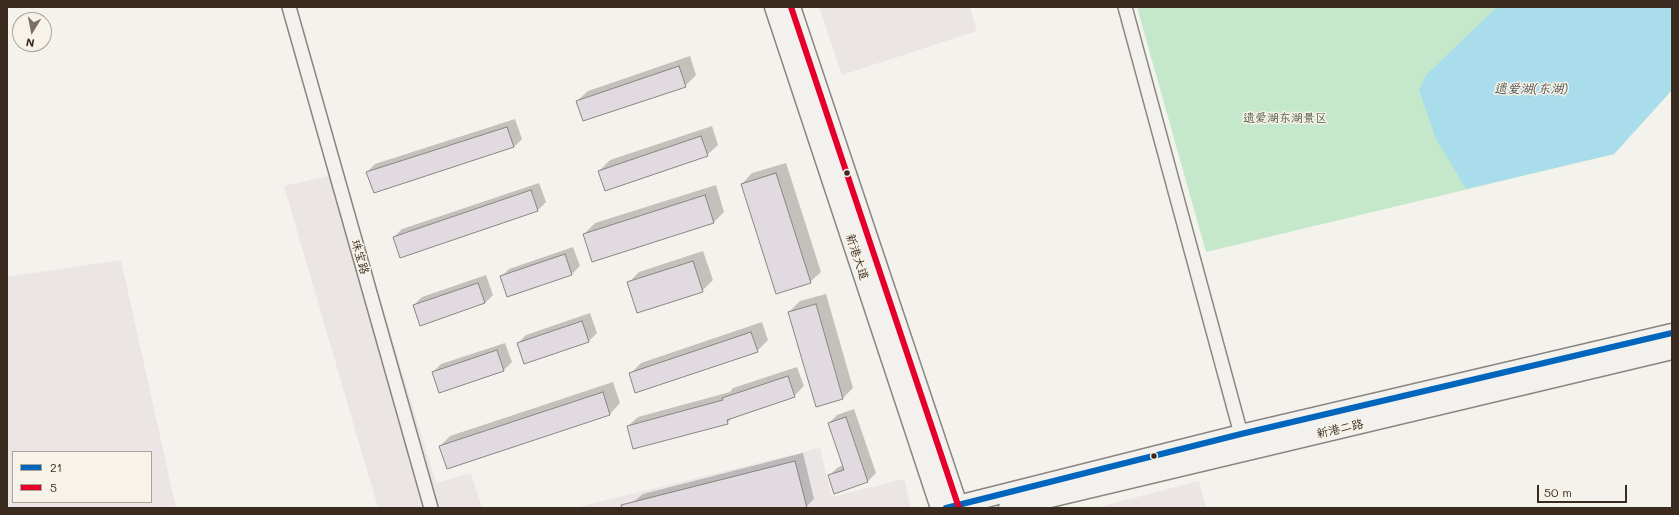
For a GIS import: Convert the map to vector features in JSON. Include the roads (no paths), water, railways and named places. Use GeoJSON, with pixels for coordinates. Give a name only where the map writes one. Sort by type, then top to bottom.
{"type":"FeatureCollection","features":[{"type":"Feature","properties":{"kind":"main road","name":"新港大道"},"geometry":{"type":"LineString","coordinates":[[774,7],[940,508]]}},
{"type":"Feature","properties":{"kind":"main road","name":"新港大道"},"geometry":{"type":"LineString","coordinates":[[791,7],[954,507]]}},
{"type":"Feature","properties":{"kind":"main road","name":"新港二路"},"geometry":{"type":"LineString","coordinates":[[954,507],[1241,434],[1672,333]]}},
{"type":"Feature","properties":{"kind":"main road","name":"新港二路"},"geometry":{"type":"LineString","coordinates":[[1008,508],[1672,350]]}},
{"type":"Feature","properties":{"kind":"street","name":"珠宝路"},"geometry":{"type":"LineString","coordinates":[[289,7],[431,508]]}},
{"type":"Feature","properties":{"kind":"street"},"geometry":{"type":"LineString","coordinates":[[1125,7],[1241,434]]}},
{"type":"Feature","properties":{"kind":"water","name":"遗爱湖(东湖)"},"geometry":{"type":"Polygon","coordinates":[[[1497,7],[1672,7],[1672,90],[1614,154],[1466,189],[1436,139],[1419,90],[1426,75],[1497,7]]]}},
{"type":"Feature","properties":{"kind":"park label","name":"遗爱湖东湖景区"},"geometry":{"type":"Point","coordinates":[1285,118]}}]}
